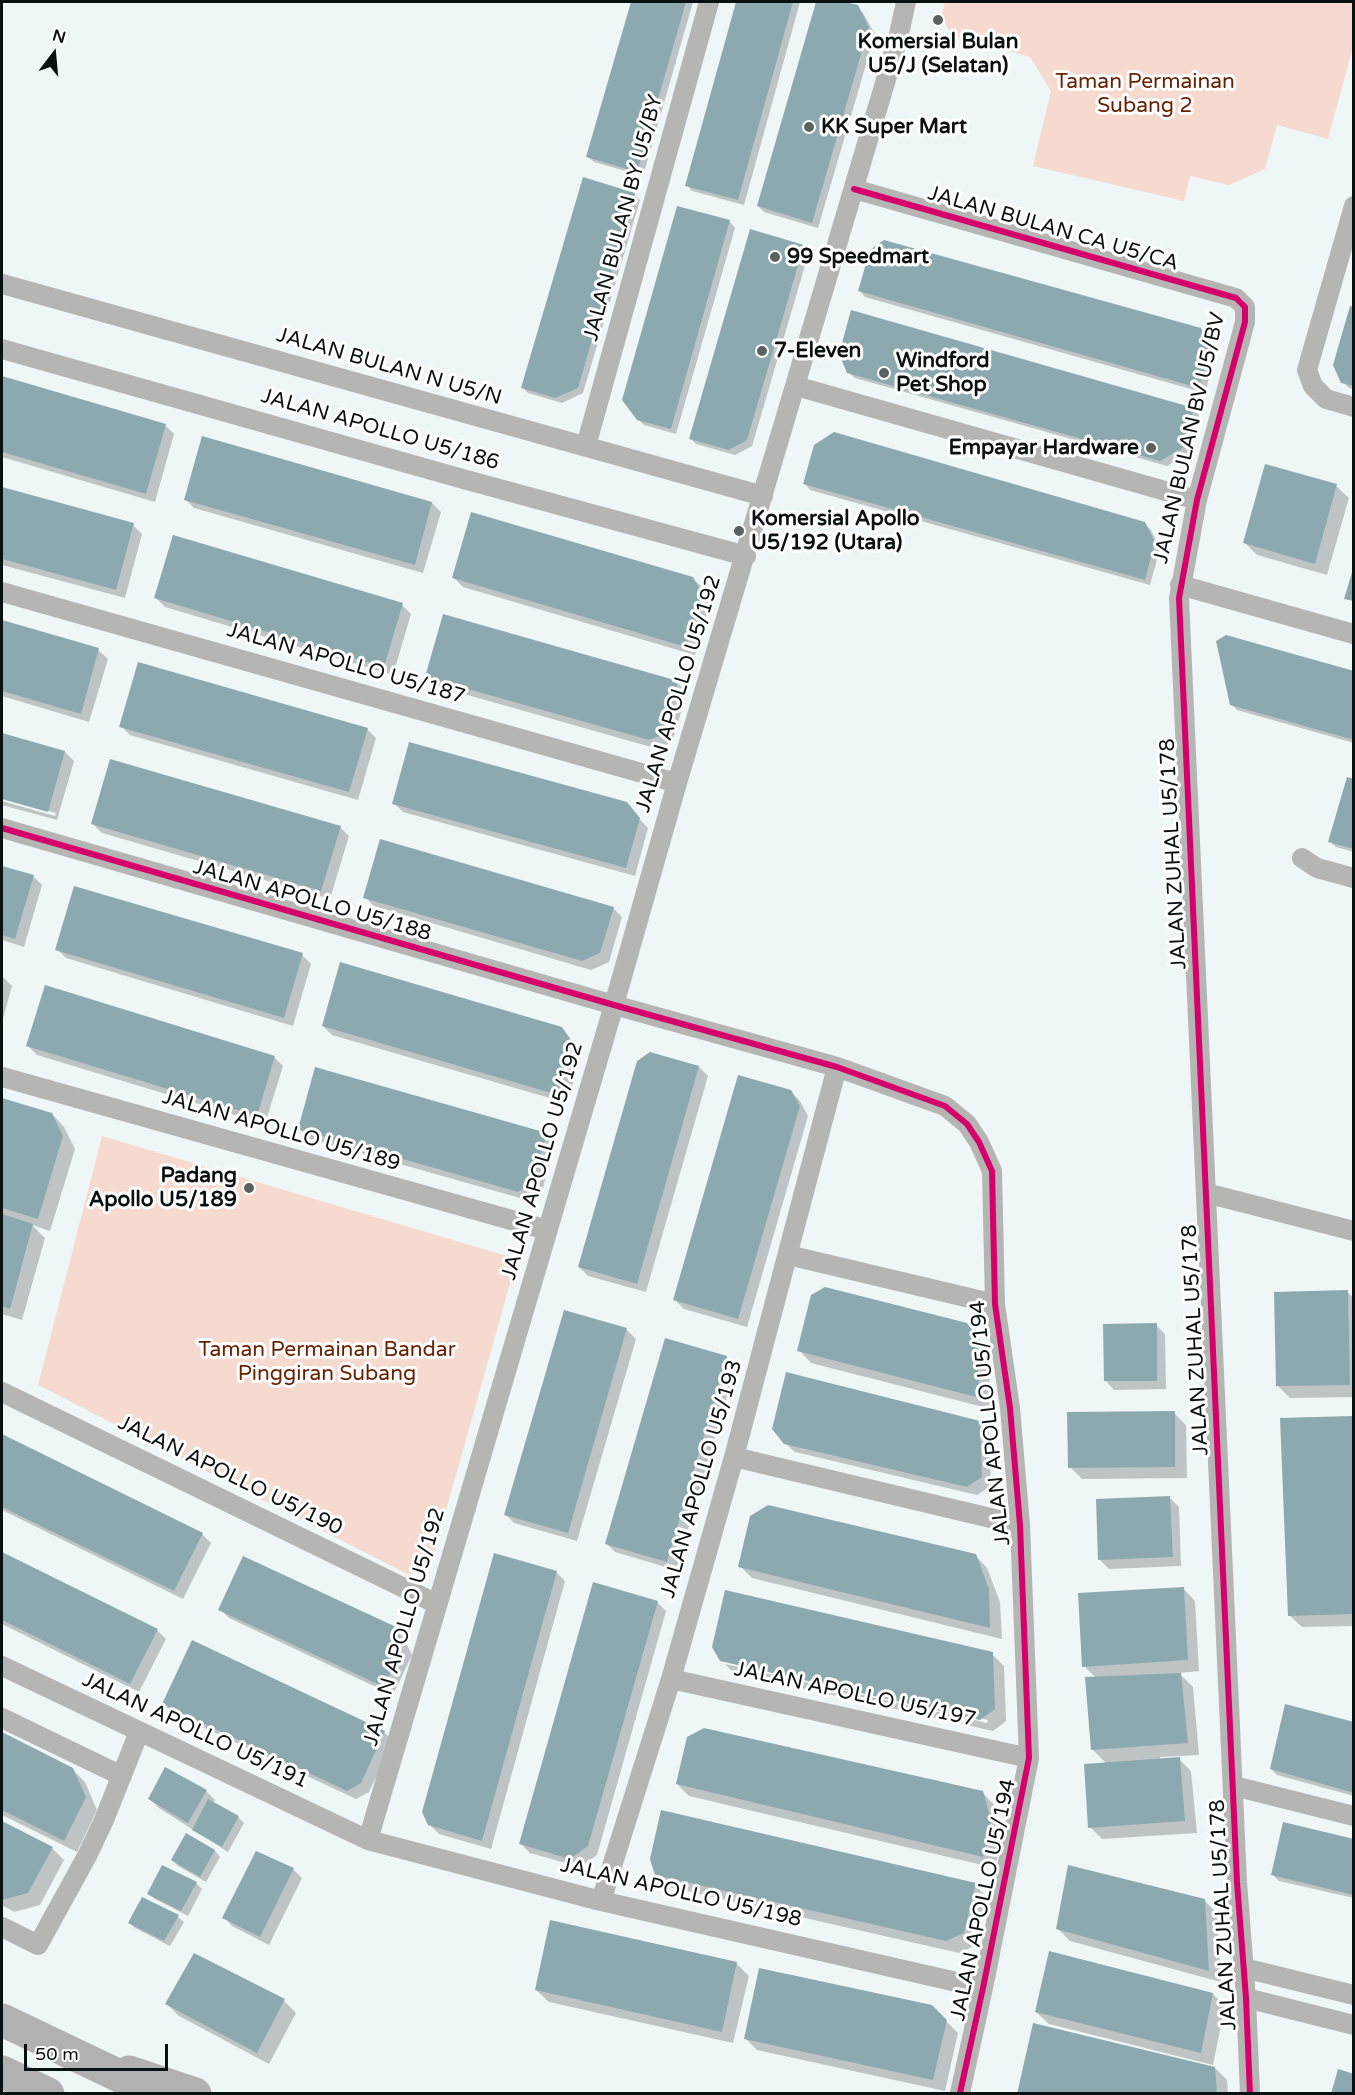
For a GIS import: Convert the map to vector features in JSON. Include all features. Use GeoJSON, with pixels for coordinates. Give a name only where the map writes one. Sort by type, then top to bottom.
{"type":"FeatureCollection","features":[{"type":"Feature","properties":{"kind":"highway"},"geometry":{"type":"LineString","coordinates":[[2,2020],[157,2094]]}},
{"type":"Feature","properties":{"kind":"highway"},"geometry":{"type":"LineString","coordinates":[[2,2030],[195,2094]]}},
{"type":"Feature","properties":{"kind":"highway"},"geometry":{"type":"LineString","coordinates":[[2,2072],[48,2094]]}},
{"type":"Feature","properties":{"kind":"street","name":"JALAN BULAN BY U5/BY"},"geometry":{"type":"LineString","coordinates":[[586,447],[709,2]]}},
{"type":"Feature","properties":{"kind":"street","name":"JALAN APOLLO U5/192"},"geometry":{"type":"LineString","coordinates":[[368,1840],[614,1005],[677,783],[898,39],[906,2]]}},
{"type":"Feature","properties":{"kind":"street","name":"JALAN BULAN CA U5/CA"},"geometry":{"type":"LineString","coordinates":[[854,189],[1236,298],[1241,304]]}},
{"type":"Feature","properties":{"kind":"street"},"geometry":{"type":"LineString","coordinates":[[1353,206],[1307,370],[1313,386],[1326,399],[1353,407]]}},
{"type":"Feature","properties":{"kind":"street","name":"JALAN BULAN N U5/N"},"geometry":{"type":"LineString","coordinates":[[2,284],[763,496]]}},
{"type":"Feature","properties":{"kind":"street","name":"JALAN BULAN BV U5/BV"},"geometry":{"type":"LineString","coordinates":[[1180,585],[1197,500],[1245,322],[1245,307],[1241,304]]}},
{"type":"Feature","properties":{"kind":"street","name":"JALAN APOLLO U5/186"},"geometry":{"type":"LineString","coordinates":[[2,349],[746,556]]}},
{"type":"Feature","properties":{"kind":"street"},"geometry":{"type":"LineString","coordinates":[[796,386],[1197,500]]}},
{"type":"Feature","properties":{"kind":"street"},"geometry":{"type":"LineString","coordinates":[[1180,585],[1353,634]]}},
{"type":"Feature","properties":{"kind":"street","name":"JALAN ZUHAL U5/178"},"geometry":{"type":"LineString","coordinates":[[1180,585],[1179,610],[1233,1786],[1250,2094]]}},
{"type":"Feature","properties":{"kind":"street","name":"JALAN APOLLO U5/187"},"geometry":{"type":"LineString","coordinates":[[2,592],[677,783]]}},
{"type":"Feature","properties":{"kind":"street","name":"JALAN APOLLO U5/188"},"geometry":{"type":"LineString","coordinates":[[2,828],[614,1005]]}},
{"type":"Feature","properties":{"kind":"street"},"geometry":{"type":"LineString","coordinates":[[1302,858],[1317,868],[1353,878]]}},
{"type":"Feature","properties":{"kind":"street","name":"JALAN APOLLO U5/194"},"geometry":{"type":"LineString","coordinates":[[614,1005],[837,1067],[945,1106],[967,1124],[979,1142],[992,1171],[995,1304],[1010,1408],[1020,1525],[1029,1758],[960,2093]]}},
{"type":"Feature","properties":{"kind":"street","name":"JALAN APOLLO U5/193"},"geometry":{"type":"LineString","coordinates":[[601,1900],[671,1679],[734,1457],[837,1067]]}},
{"type":"Feature","properties":{"kind":"street","name":"JALAN APOLLO U5/189"},"geometry":{"type":"LineString","coordinates":[[2,1077],[548,1230]]}},
{"type":"Feature","properties":{"kind":"street"},"geometry":{"type":"LineString","coordinates":[[1206,1193],[1353,1231]]}},
{"type":"Feature","properties":{"kind":"street"},"geometry":{"type":"LineString","coordinates":[[788,1255],[995,1304]]}},
{"type":"Feature","properties":{"kind":"street","name":"JALAN APOLLO U5/190"},"geometry":{"type":"LineString","coordinates":[[2,1392],[437,1604]]}},
{"type":"Feature","properties":{"kind":"street"},"geometry":{"type":"LineString","coordinates":[[734,1457],[1020,1525]]}},
{"type":"Feature","properties":{"kind":"street","name":"JALAN APOLLO U5/191"},"geometry":{"type":"LineString","coordinates":[[2,1666],[368,1840]]}},
{"type":"Feature","properties":{"kind":"street","name":"JALAN APOLLO U5/197"},"geometry":{"type":"LineString","coordinates":[[671,1679],[1029,1758]]}},
{"type":"Feature","properties":{"kind":"street"},"geometry":{"type":"LineString","coordinates":[[2,1718],[122,1776]]}},
{"type":"Feature","properties":{"kind":"street"},"geometry":{"type":"LineString","coordinates":[[2,1927],[38,1945],[87,1856],[139,1732]]}},
{"type":"Feature","properties":{"kind":"street"},"geometry":{"type":"LineString","coordinates":[[1233,1786],[1353,1816]]}},
{"type":"Feature","properties":{"kind":"street","name":"JALAN APOLLO U5/198"},"geometry":{"type":"LineString","coordinates":[[368,1840],[601,1900],[983,1988]]}},
{"type":"Feature","properties":{"kind":"street"},"geometry":{"type":"LineString","coordinates":[[1244,1968],[1353,1995]]}},
{"type":"Feature","properties":{"kind":"street"},"geometry":{"type":"LineString","coordinates":[[1246,1998],[1353,2025]]}},
{"type":"Feature","properties":{"kind":"green space","name":"Taman Permainan Subang 2"},"geometry":{"type":"Polygon","coordinates":[[[945,2],[1353,2],[1353,47],[1328,139],[1277,125],[1265,169],[1229,185],[1190,176],[1184,201],[1033,166],[1051,91],[1030,57],[952,35],[941,16],[945,2]]]}},
{"type":"Feature","properties":{"kind":"green space","name":"Taman Permainan Bandar Pinggiran Subang"},"geometry":{"type":"Polygon","coordinates":[[[102,1136],[517,1259],[430,1567],[409,1575],[38,1385],[102,1136]]]}},
{"type":"Feature","properties":{"kind":"building"},"geometry":{"type":"Polygon","coordinates":[[[631,2],[686,2],[637,172],[586,157],[631,2]]]}},
{"type":"Feature","properties":{"kind":"building"},"geometry":{"type":"Polygon","coordinates":[[[736,2],[793,2],[738,200],[685,186],[736,2]]]}},
{"type":"Feature","properties":{"kind":"building"},"geometry":{"type":"Polygon","coordinates":[[[816,2],[845,2],[858,5],[869,27],[812,223],[757,206],[816,2]]]}},
{"type":"Feature","properties":{"kind":"building"},"geometry":{"type":"Polygon","coordinates":[[[583,177],[635,193],[578,388],[555,398],[521,388],[583,177]]]}},
{"type":"Feature","properties":{"kind":"building"},"geometry":{"type":"Polygon","coordinates":[[[677,206],[730,220],[671,429],[637,420],[622,400],[677,206]]]}},
{"type":"Feature","properties":{"kind":"building"},"geometry":{"type":"Polygon","coordinates":[[[750,229],[804,245],[747,440],[729,450],[689,439],[750,229]]]}},
{"type":"Feature","properties":{"kind":"building"},"geometry":{"type":"Polygon","coordinates":[[[884,240],[1201,328],[1210,349],[1199,388],[858,291],[870,250],[884,240]]]}},
{"type":"Feature","properties":{"kind":"building"},"geometry":{"type":"Polygon","coordinates":[[[1350,306],[1354,307],[1354,386],[1341,383],[1333,365],[1350,306]]]}},
{"type":"Feature","properties":{"kind":"building"},"geometry":{"type":"Polygon","coordinates":[[[851,310],[1194,408],[1183,448],[1160,461],[847,373],[839,354],[851,310]]]}},
{"type":"Feature","properties":{"kind":"building"},"geometry":{"type":"Polygon","coordinates":[[[2,376],[166,424],[146,494],[2,452],[2,376]]]}},
{"type":"Feature","properties":{"kind":"building"},"geometry":{"type":"Polygon","coordinates":[[[834,432],[1145,522],[1155,542],[1145,580],[803,484],[814,445],[834,432]]]}},
{"type":"Feature","properties":{"kind":"building"},"geometry":{"type":"Polygon","coordinates":[[[202,436],[432,502],[415,565],[184,500],[202,436]]]}},
{"type":"Feature","properties":{"kind":"building"},"geometry":{"type":"Polygon","coordinates":[[[1265,464],[1337,484],[1315,564],[1243,543],[1265,464]]]}},
{"type":"Feature","properties":{"kind":"building"},"geometry":{"type":"Polygon","coordinates":[[[2,487],[134,523],[116,590],[2,559],[2,487]]]}},
{"type":"Feature","properties":{"kind":"building"},"geometry":{"type":"Polygon","coordinates":[[[471,512],[693,577],[702,593],[686,647],[452,578],[471,512]]]}},
{"type":"Feature","properties":{"kind":"building"},"geometry":{"type":"Polygon","coordinates":[[[173,535],[403,603],[384,667],[154,598],[173,535]]]}},
{"type":"Feature","properties":{"kind":"building"},"geometry":{"type":"Polygon","coordinates":[[[1354,569],[1354,601],[1344,599],[1354,569]]]}},
{"type":"Feature","properties":{"kind":"building"},"geometry":{"type":"Polygon","coordinates":[[[443,614],[678,681],[664,734],[649,740],[425,677],[443,614]]]}},
{"type":"Feature","properties":{"kind":"building"},"geometry":{"type":"Polygon","coordinates":[[[2,620],[99,648],[81,714],[2,691],[2,620]]]}},
{"type":"Feature","properties":{"kind":"building"},"geometry":{"type":"Polygon","coordinates":[[[1226,635],[1354,671],[1354,740],[1230,705],[1216,641],[1226,635]]]}},
{"type":"Feature","properties":{"kind":"building"},"geometry":{"type":"Polygon","coordinates":[[[138,662],[368,728],[349,792],[119,727],[138,662]]]}},
{"type":"Feature","properties":{"kind":"building"},"geometry":{"type":"Polygon","coordinates":[[[2,733],[65,751],[48,812],[2,799],[2,733]]]}},
{"type":"Feature","properties":{"kind":"building"},"geometry":{"type":"Polygon","coordinates":[[[409,742],[627,802],[640,818],[626,868],[392,804],[409,742]]]}},
{"type":"Feature","properties":{"kind":"building"},"geometry":{"type":"Polygon","coordinates":[[[110,759],[341,826],[321,891],[91,824],[110,759]]]}},
{"type":"Feature","properties":{"kind":"building"},"geometry":{"type":"Polygon","coordinates":[[[1347,777],[1354,779],[1354,849],[1328,842],[1347,777]]]}},
{"type":"Feature","properties":{"kind":"building"},"geometry":{"type":"Polygon","coordinates":[[[380,839],[614,907],[600,953],[582,961],[363,898],[380,839]]]}},
{"type":"Feature","properties":{"kind":"building"},"geometry":{"type":"Polygon","coordinates":[[[2,866],[34,875],[15,939],[2,935],[2,866]]]}},
{"type":"Feature","properties":{"kind":"building"},"geometry":{"type":"Polygon","coordinates":[[[74,886],[303,953],[284,1018],[55,950],[74,886]]]}},
{"type":"Feature","properties":{"kind":"building"},"geometry":{"type":"Polygon","coordinates":[[[340,962],[562,1027],[573,1043],[558,1095],[322,1026],[340,962]]]}},
{"type":"Feature","properties":{"kind":"building"},"geometry":{"type":"Polygon","coordinates":[[[45,985],[275,1056],[257,1116],[26,1046],[45,985]]]}},
{"type":"Feature","properties":{"kind":"building"},"geometry":{"type":"Polygon","coordinates":[[[650,1052],[699,1066],[637,1284],[578,1267],[637,1061],[650,1052]]]}},
{"type":"Feature","properties":{"kind":"building"},"geometry":{"type":"Polygon","coordinates":[[[315,1067],[547,1133],[533,1182],[518,1192],[298,1129],[315,1067]]]}},
{"type":"Feature","properties":{"kind":"building"},"geometry":{"type":"Polygon","coordinates":[[[738,1075],[791,1090],[800,1106],[738,1319],[673,1300],[738,1075]]]}},
{"type":"Feature","properties":{"kind":"building"},"geometry":{"type":"Polygon","coordinates":[[[2,1098],[52,1113],[63,1136],[38,1219],[2,1208],[2,1098]]]}},
{"type":"Feature","properties":{"kind":"building"},"geometry":{"type":"Polygon","coordinates":[[[2,1214],[33,1224],[10,1309],[2,1306],[2,1214]]]}},
{"type":"Feature","properties":{"kind":"building"},"geometry":{"type":"Polygon","coordinates":[[[825,1287],[967,1323],[976,1335],[980,1398],[797,1351],[811,1295],[825,1287]]]}},
{"type":"Feature","properties":{"kind":"building"},"geometry":{"type":"Polygon","coordinates":[[[1348,1290],[1350,1385],[1276,1386],[1274,1292],[1348,1290]]]}},
{"type":"Feature","properties":{"kind":"building"},"geometry":{"type":"Polygon","coordinates":[[[564,1310],[627,1328],[568,1533],[504,1515],[564,1310]]]}},
{"type":"Feature","properties":{"kind":"building"},"geometry":{"type":"Polygon","coordinates":[[[1157,1323],[1157,1381],[1104,1381],[1103,1324],[1157,1323]]]}},
{"type":"Feature","properties":{"kind":"building"},"geometry":{"type":"Polygon","coordinates":[[[665,1338],[727,1356],[667,1562],[605,1544],[665,1338]]]}},
{"type":"Feature","properties":{"kind":"building"},"geometry":{"type":"Polygon","coordinates":[[[786,1372],[980,1421],[982,1477],[967,1487],[784,1444],[772,1429],[786,1372]]]}},
{"type":"Feature","properties":{"kind":"building"},"geometry":{"type":"Polygon","coordinates":[[[1175,1411],[1175,1467],[1068,1468],[1067,1412],[1175,1411]]]}},
{"type":"Feature","properties":{"kind":"building"},"geometry":{"type":"Polygon","coordinates":[[[1353,1416],[1354,1614],[1288,1616],[1280,1418],[1353,1416]]]}},
{"type":"Feature","properties":{"kind":"building"},"geometry":{"type":"Polygon","coordinates":[[[2,1434],[203,1533],[174,1591],[2,1507],[2,1434]]]}},
{"type":"Feature","properties":{"kind":"building"},"geometry":{"type":"Polygon","coordinates":[[[1170,1496],[1173,1557],[1098,1560],[1096,1499],[1170,1496]]]}},
{"type":"Feature","properties":{"kind":"building"},"geometry":{"type":"Polygon","coordinates":[[[768,1505],[976,1554],[989,1589],[990,1628],[738,1567],[750,1516],[768,1505]]]}},
{"type":"Feature","properties":{"kind":"building"},"geometry":{"type":"Polygon","coordinates":[[[2,1552],[158,1629],[130,1684],[2,1620],[2,1552]]]}},
{"type":"Feature","properties":{"kind":"building"},"geometry":{"type":"Polygon","coordinates":[[[494,1553],[557,1571],[482,1841],[428,1825],[422,1812],[494,1553]]]}},
{"type":"Feature","properties":{"kind":"building"},"geometry":{"type":"Polygon","coordinates":[[[243,1556],[394,1626],[403,1645],[384,1687],[218,1610],[243,1556]]]}},
{"type":"Feature","properties":{"kind":"building"},"geometry":{"type":"Polygon","coordinates":[[[593,1582],[658,1601],[588,1846],[570,1859],[519,1844],[593,1582]]]}},
{"type":"Feature","properties":{"kind":"building"},"geometry":{"type":"Polygon","coordinates":[[[1184,1587],[1188,1660],[1082,1667],[1078,1593],[1184,1587]]]}},
{"type":"Feature","properties":{"kind":"building"},"geometry":{"type":"Polygon","coordinates":[[[725,1590],[993,1652],[995,1709],[980,1720],[720,1661],[712,1647],[725,1590]]]}},
{"type":"Feature","properties":{"kind":"building"},"geometry":{"type":"Polygon","coordinates":[[[192,1640],[385,1731],[361,1783],[347,1791],[162,1704],[192,1640]]]}},
{"type":"Feature","properties":{"kind":"building"},"geometry":{"type":"Polygon","coordinates":[[[1181,1673],[1188,1743],[1091,1750],[1085,1677],[1181,1673]]]}},
{"type":"Feature","properties":{"kind":"building"},"geometry":{"type":"Polygon","coordinates":[[[1285,1704],[1354,1722],[1354,1793],[1270,1769],[1285,1704]]]}},
{"type":"Feature","properties":{"kind":"building"},"geometry":{"type":"Polygon","coordinates":[[[704,1728],[983,1791],[991,1820],[983,1857],[676,1784],[687,1737],[704,1728]]]}},
{"type":"Feature","properties":{"kind":"building"},"geometry":{"type":"Polygon","coordinates":[[[2,1732],[73,1768],[86,1797],[64,1841],[2,1810],[2,1732]]]}},
{"type":"Feature","properties":{"kind":"building"},"geometry":{"type":"Polygon","coordinates":[[[1180,1757],[1185,1821],[1088,1828],[1084,1764],[1180,1757]]]}},
{"type":"Feature","properties":{"kind":"building"},"geometry":{"type":"Polygon","coordinates":[[[165,1767],[207,1790],[188,1823],[148,1799],[165,1767]]]}},
{"type":"Feature","properties":{"kind":"building"},"geometry":{"type":"Polygon","coordinates":[[[208,1799],[239,1816],[222,1847],[192,1830],[208,1799]]]}},
{"type":"Feature","properties":{"kind":"building"},"geometry":{"type":"Polygon","coordinates":[[[661,1810],[976,1883],[964,1933],[946,1941],[655,1875],[650,1859],[661,1810]]]}},
{"type":"Feature","properties":{"kind":"building"},"geometry":{"type":"Polygon","coordinates":[[[2,1821],[53,1847],[28,1893],[2,1900],[2,1821]]]}},
{"type":"Feature","properties":{"kind":"building"},"geometry":{"type":"Polygon","coordinates":[[[1283,1822],[1354,1839],[1354,1895],[1271,1875],[1283,1822]]]}},
{"type":"Feature","properties":{"kind":"building"},"geometry":{"type":"Polygon","coordinates":[[[186,1833],[215,1850],[200,1877],[171,1860],[186,1833]]]}},
{"type":"Feature","properties":{"kind":"building"},"geometry":{"type":"Polygon","coordinates":[[[256,1851],[294,1868],[260,1937],[222,1918],[256,1851]]]}},
{"type":"Feature","properties":{"kind":"building"},"geometry":{"type":"Polygon","coordinates":[[[162,1865],[197,1882],[181,1911],[147,1894],[162,1865]]]}},
{"type":"Feature","properties":{"kind":"building"},"geometry":{"type":"Polygon","coordinates":[[[1068,1865],[1205,1899],[1209,1971],[1056,1929],[1068,1865]]]}},
{"type":"Feature","properties":{"kind":"building"},"geometry":{"type":"Polygon","coordinates":[[[142,1897],[179,1915],[164,1941],[128,1923],[142,1897]]]}},
{"type":"Feature","properties":{"kind":"building"},"geometry":{"type":"Polygon","coordinates":[[[550,1920],[737,1962],[722,2032],[535,1990],[550,1920]]]}},
{"type":"Feature","properties":{"kind":"building"},"geometry":{"type":"Polygon","coordinates":[[[1049,1951],[1213,1993],[1201,2053],[1035,2012],[1049,1951]]]}},
{"type":"Feature","properties":{"kind":"building"},"geometry":{"type":"Polygon","coordinates":[[[194,1953],[285,1999],[257,2053],[165,2004],[194,1953]]]}},
{"type":"Feature","properties":{"kind":"building"},"geometry":{"type":"Polygon","coordinates":[[[759,1968],[932,2005],[947,2020],[933,2080],[744,2039],[759,1968]]]}},
{"type":"Feature","properties":{"kind":"building"},"geometry":{"type":"Polygon","coordinates":[[[1033,2023],[1215,2067],[1217,2094],[1017,2094],[1033,2023]]]}},
{"type":"Feature","properties":{"kind":"building"},"geometry":{"type":"Polygon","coordinates":[[[1338,2069],[1354,2074],[1354,2094],[1331,2094],[1338,2069]]]}},
{"type":"Feature","properties":{"kind":"cycle path"},"geometry":{"type":"LineString","coordinates":[[854,189],[1236,298],[1245,307],[1245,322],[1197,500],[1179,598],[1237,1882],[1246,1998],[1250,2094]]}},
{"type":"Feature","properties":{"kind":"cycle path"},"geometry":{"type":"LineString","coordinates":[[2,828],[837,1067],[945,1106],[967,1124],[979,1142],[992,1171],[995,1304],[1010,1408],[1020,1525],[1029,1758],[960,2093]]}},
{"type":"Feature","properties":{"kind":"place","name":"Komersial Bulan U5/J (Selatan)"},"geometry":{"type":"Point","coordinates":[938,20]}},
{"type":"Feature","properties":{"kind":"place","name":"KK Super Mart"},"geometry":{"type":"Point","coordinates":[809,127]}},
{"type":"Feature","properties":{"kind":"place","name":"99 Speedmart"},"geometry":{"type":"Point","coordinates":[775,257]}},
{"type":"Feature","properties":{"kind":"place","name":"7-Eleven"},"geometry":{"type":"Point","coordinates":[762,351]}},
{"type":"Feature","properties":{"kind":"place","name":"Windford Pet Shop"},"geometry":{"type":"Point","coordinates":[884,373]}},
{"type":"Feature","properties":{"kind":"place","name":"Empayar Hardware"},"geometry":{"type":"Point","coordinates":[1151,448]}},
{"type":"Feature","properties":{"kind":"place","name":"Komersial Apollo U5/192 (Utara)"},"geometry":{"type":"Point","coordinates":[739,531]}},
{"type":"Feature","properties":{"kind":"place","name":"Padang Apollo U5/189"},"geometry":{"type":"Point","coordinates":[249,1188]}}]}
